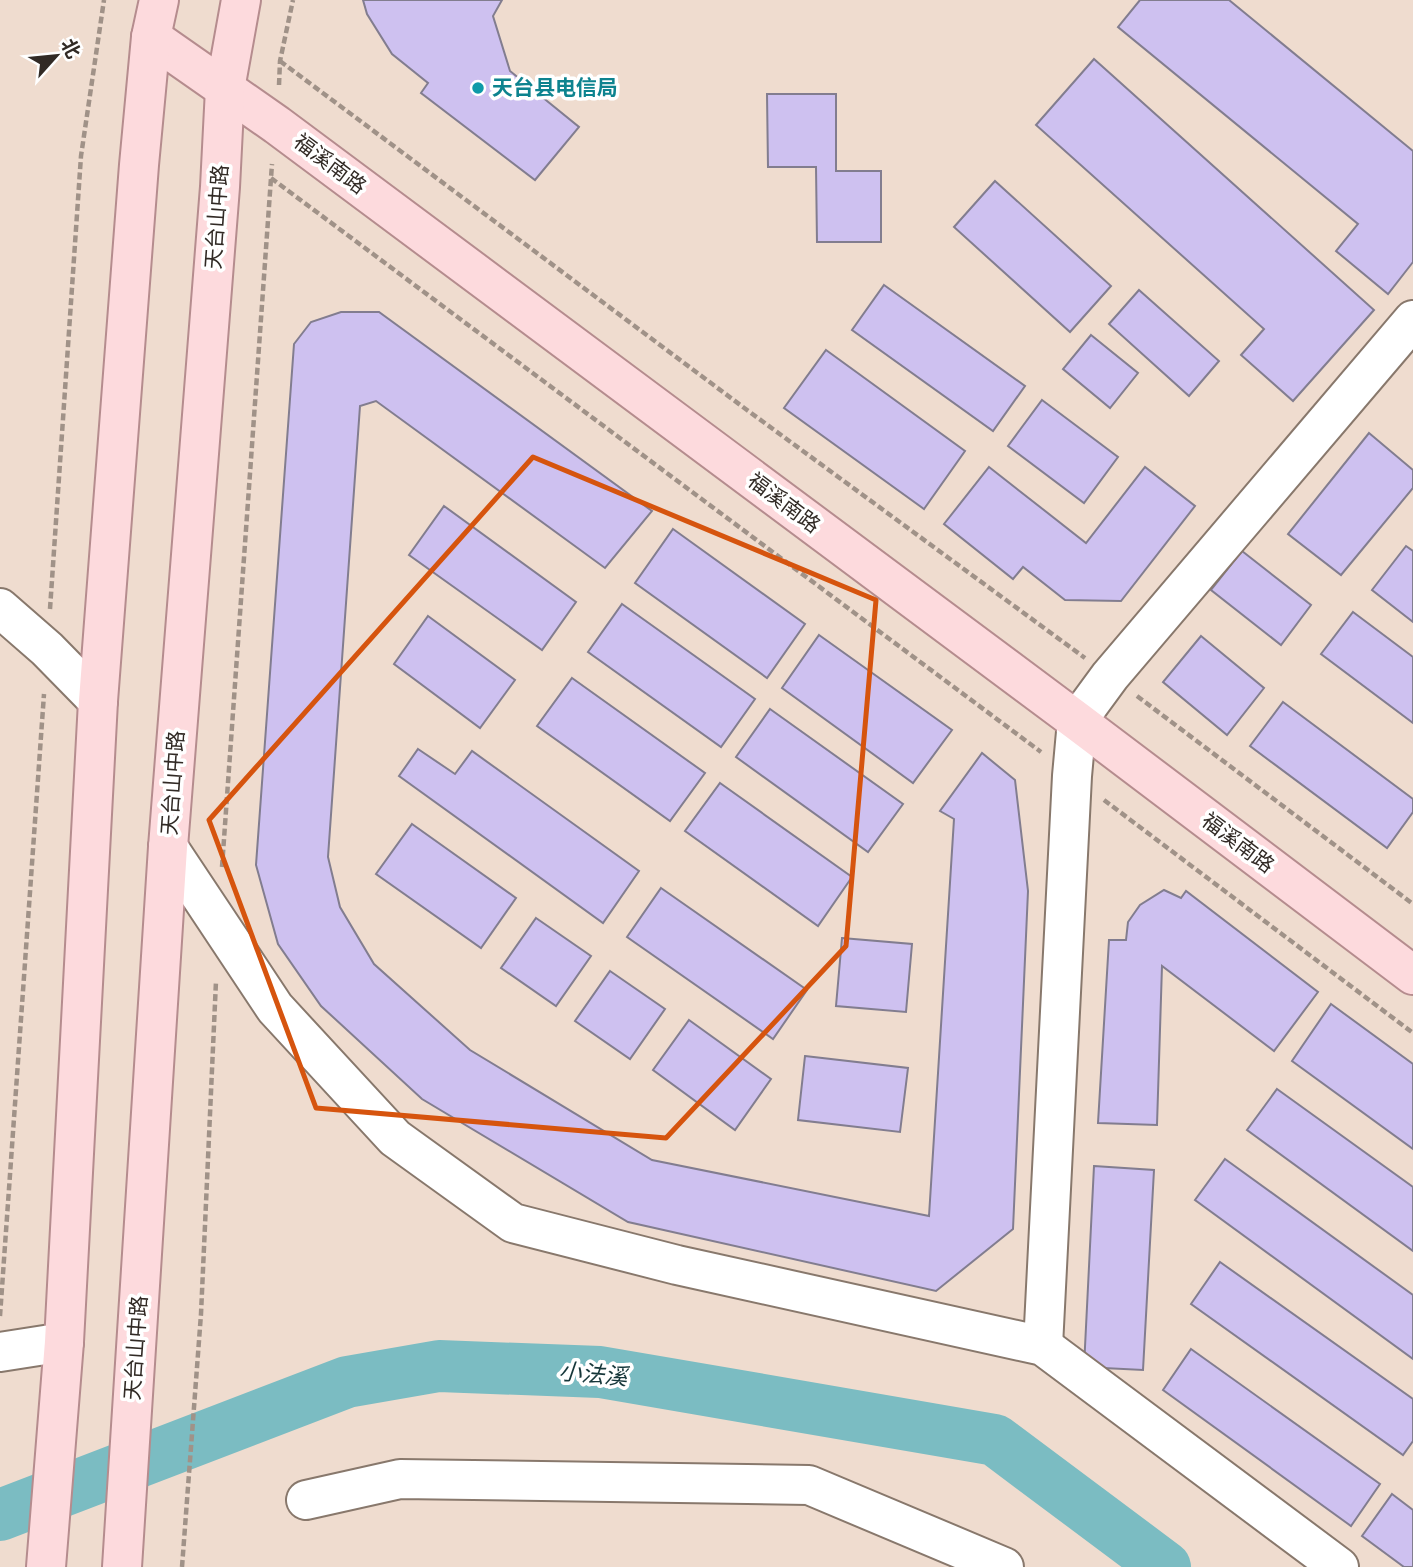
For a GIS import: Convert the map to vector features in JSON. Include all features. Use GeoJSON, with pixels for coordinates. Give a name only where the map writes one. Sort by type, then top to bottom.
{"type":"FeatureCollection","features":[{"type":"Feature","properties":{"kind":"main road"},"geometry":{"type":"LineString","coordinates":[[46,1567],[63,1354],[98,701],[139,165],[151,37],[159,0]]}},
{"type":"Feature","properties":{"kind":"main road","name":"天台山中路"},"geometry":{"type":"LineString","coordinates":[[123,1557],[169,847],[220,187],[225,89],[241,0]]}},
{"type":"Feature","properties":{"kind":"main road","name":"福溪南路"},"geometry":{"type":"LineString","coordinates":[[151,37],[277,125],[1413,975]]}},
{"type":"Feature","properties":{"kind":"street"},"geometry":{"type":"LineString","coordinates":[[1043,1346],[1077,721],[1110,676],[1413,320]]}},
{"type":"Feature","properties":{"kind":"street"},"geometry":{"type":"LineString","coordinates":[[0,608],[47,649],[98,701]]}},
{"type":"Feature","properties":{"kind":"street"},"geometry":{"type":"LineString","coordinates":[[169,847],[284,1018],[395,1138],[513,1223],[677,1265],[1043,1346],[1339,1567]]}},
{"type":"Feature","properties":{"kind":"street"},"geometry":{"type":"LineString","coordinates":[[0,1352],[63,1354]]}},
{"type":"Feature","properties":{"kind":"street"},"geometry":{"type":"LineString","coordinates":[[306,1500],[400,1479],[809,1486],[982,1562]]}},
{"type":"Feature","properties":{"kind":"path"},"geometry":{"type":"LineString","coordinates":[[221,873],[270,178],[277,125],[280,61],[293,0]]}},
{"type":"Feature","properties":{"kind":"path"},"geometry":{"type":"LineString","coordinates":[[280,61],[1413,904]]}},
{"type":"Feature","properties":{"kind":"path"},"geometry":{"type":"LineString","coordinates":[[270,178],[1413,1033]]}},
{"type":"Feature","properties":{"kind":"path"},"geometry":{"type":"LineString","coordinates":[[182,1567],[201,1314],[216,978]]}},
{"type":"Feature","properties":{"kind":"highlighted area"},"geometry":{"type":"Polygon","coordinates":[[[533,457],[876,600],[846,946],[666,1138],[316,1108],[209,820],[533,457]]]}},
{"type":"Feature","properties":{"kind":"building","name":"天台县电信局"},"geometry":{"type":"Polygon","coordinates":[[[363,0],[502,0],[493,16],[510,71],[579,127],[535,180],[421,93],[428,83],[392,54],[367,14],[363,0]]]}},
{"type":"Feature","properties":{"kind":"building"},"geometry":{"type":"Polygon","coordinates":[[[1140,0],[1229,0],[1413,151],[1413,262],[1388,294],[1336,251],[1358,224],[1118,27],[1140,0]]]}},
{"type":"Feature","properties":{"kind":"building"},"geometry":{"type":"Polygon","coordinates":[[[1094,59],[1374,310],[1293,401],[1241,355],[1264,329],[1036,125],[1094,59]]]}},
{"type":"Feature","properties":{"kind":"building"},"geometry":{"type":"Polygon","coordinates":[[[767,94],[836,94],[836,171],[881,171],[881,242],[817,242],[816,167],[768,167],[767,94]]]}},
{"type":"Feature","properties":{"kind":"building"},"geometry":{"type":"Polygon","coordinates":[[[995,181],[1111,286],[1070,332],[954,227],[995,181]]]}},
{"type":"Feature","properties":{"kind":"building"},"geometry":{"type":"Polygon","coordinates":[[[884,285],[1025,386],[993,431],[852,330],[884,285]]]}},
{"type":"Feature","properties":{"kind":"building"},"geometry":{"type":"Polygon","coordinates":[[[1139,290],[1219,361],[1189,396],[1109,324],[1139,290]]]}},
{"type":"Feature","properties":{"kind":"building"},"geometry":{"type":"Polygon","coordinates":[[[341,312],[379,312],[652,511],[605,568],[376,401],[360,406],[328,857],[340,907],[374,964],[470,1050],[652,1160],[929,1216],[954,819],[940,811],[982,753],[1015,780],[1028,891],[1013,1229],[936,1291],[628,1222],[422,1099],[321,1006],[278,944],[256,865],[294,344],[311,322],[341,312]]]}},
{"type":"Feature","properties":{"kind":"building"},"geometry":{"type":"Polygon","coordinates":[[[1091,335],[1138,373],[1110,408],[1063,369],[1091,335]]]}},
{"type":"Feature","properties":{"kind":"building"},"geometry":{"type":"Polygon","coordinates":[[[826,350],[965,451],[924,509],[784,408],[826,350]]]}},
{"type":"Feature","properties":{"kind":"building"},"geometry":{"type":"Polygon","coordinates":[[[1042,400],[1118,457],[1084,503],[1008,446],[1042,400]]]}},
{"type":"Feature","properties":{"kind":"building"},"geometry":{"type":"Polygon","coordinates":[[[1369,433],[1413,470],[1413,488],[1341,575],[1288,534],[1369,433]]]}},
{"type":"Feature","properties":{"kind":"building"},"geometry":{"type":"Polygon","coordinates":[[[989,467],[1086,543],[1145,467],[1195,506],[1121,601],[1065,600],[1023,567],[1013,579],[944,524],[989,467]]]}},
{"type":"Feature","properties":{"kind":"building"},"geometry":{"type":"Polygon","coordinates":[[[444,506],[576,602],[542,650],[409,555],[444,506]]]}},
{"type":"Feature","properties":{"kind":"building"},"geometry":{"type":"Polygon","coordinates":[[[673,529],[805,624],[767,678],[635,583],[673,529]]]}},
{"type":"Feature","properties":{"kind":"building"},"geometry":{"type":"Polygon","coordinates":[[[1406,546],[1413,551],[1413,622],[1372,590],[1406,546]]]}},
{"type":"Feature","properties":{"kind":"building"},"geometry":{"type":"Polygon","coordinates":[[[1242,551],[1311,605],[1281,645],[1211,590],[1242,551]]]}},
{"type":"Feature","properties":{"kind":"building"},"geometry":{"type":"Polygon","coordinates":[[[622,604],[755,699],[721,747],[588,652],[622,604]]]}},
{"type":"Feature","properties":{"kind":"building"},"geometry":{"type":"Polygon","coordinates":[[[1353,612],[1413,657],[1413,723],[1321,654],[1353,612]]]}},
{"type":"Feature","properties":{"kind":"building"},"geometry":{"type":"Polygon","coordinates":[[[428,616],[515,680],[480,728],[394,664],[428,616]]]}},
{"type":"Feature","properties":{"kind":"building"},"geometry":{"type":"Polygon","coordinates":[[[819,635],[952,730],[913,783],[782,688],[819,635]]]}},
{"type":"Feature","properties":{"kind":"building"},"geometry":{"type":"Polygon","coordinates":[[[1201,636],[1264,688],[1227,735],[1163,682],[1201,636]]]}},
{"type":"Feature","properties":{"kind":"building"},"geometry":{"type":"Polygon","coordinates":[[[572,678],[705,773],[670,821],[537,726],[572,678]]]}},
{"type":"Feature","properties":{"kind":"building"},"geometry":{"type":"Polygon","coordinates":[[[1283,702],[1413,799],[1413,812],[1387,848],[1250,746],[1283,702]]]}},
{"type":"Feature","properties":{"kind":"building"},"geometry":{"type":"Polygon","coordinates":[[[770,709],[903,804],[868,852],[736,757],[770,709]]]}},
{"type":"Feature","properties":{"kind":"building"},"geometry":{"type":"Polygon","coordinates":[[[418,749],[455,774],[472,751],[639,871],[603,923],[399,776],[418,749]]]}},
{"type":"Feature","properties":{"kind":"building"},"geometry":{"type":"Polygon","coordinates":[[[720,783],[852,877],[818,926],[685,831],[720,783]]]}},
{"type":"Feature","properties":{"kind":"building"},"geometry":{"type":"Polygon","coordinates":[[[412,824],[516,898],[481,948],[376,874],[412,824]]]}},
{"type":"Feature","properties":{"kind":"building"},"geometry":{"type":"Polygon","coordinates":[[[661,888],[807,990],[773,1039],[627,937],[661,888]]]}},
{"type":"Feature","properties":{"kind":"building"},"geometry":{"type":"Polygon","coordinates":[[[1164,890],[1181,898],[1186,891],[1318,992],[1274,1051],[1162,966],[1157,1125],[1098,1123],[1109,940],[1126,940],[1128,922],[1140,905],[1164,890]]]}},
{"type":"Feature","properties":{"kind":"building"},"geometry":{"type":"Polygon","coordinates":[[[536,918],[591,956],[556,1006],[501,968],[536,918]]]}},
{"type":"Feature","properties":{"kind":"building"},"geometry":{"type":"Polygon","coordinates":[[[842,938],[912,944],[906,1012],[836,1006],[842,938]]]}},
{"type":"Feature","properties":{"kind":"building"},"geometry":{"type":"Polygon","coordinates":[[[610,971],[665,1009],[630,1059],[575,1021],[610,971]]]}},
{"type":"Feature","properties":{"kind":"building"},"geometry":{"type":"Polygon","coordinates":[[[1331,1004],[1413,1064],[1413,1149],[1292,1061],[1331,1004]]]}},
{"type":"Feature","properties":{"kind":"building"},"geometry":{"type":"Polygon","coordinates":[[[689,1020],[771,1079],[735,1130],[653,1070],[689,1020]]]}},
{"type":"Feature","properties":{"kind":"building"},"geometry":{"type":"Polygon","coordinates":[[[805,1056],[908,1068],[900,1132],[798,1120],[805,1056]]]}},
{"type":"Feature","properties":{"kind":"building"},"geometry":{"type":"Polygon","coordinates":[[[1277,1089],[1413,1187],[1413,1251],[1247,1130],[1277,1089]]]}},
{"type":"Feature","properties":{"kind":"building"},"geometry":{"type":"Polygon","coordinates":[[[1225,1159],[1413,1295],[1413,1359],[1195,1200],[1225,1159]]]}},
{"type":"Feature","properties":{"kind":"building"},"geometry":{"type":"Polygon","coordinates":[[[1094,1166],[1154,1170],[1143,1370],[1084,1367],[1094,1166]]]}},
{"type":"Feature","properties":{"kind":"building"},"geometry":{"type":"Polygon","coordinates":[[[1220,1262],[1413,1399],[1413,1441],[1403,1455],[1191,1304],[1220,1262]]]}},
{"type":"Feature","properties":{"kind":"building"},"geometry":{"type":"Polygon","coordinates":[[[1191,1349],[1380,1484],[1351,1526],[1163,1390],[1191,1349]]]}},
{"type":"Feature","properties":{"kind":"building"},"geometry":{"type":"Polygon","coordinates":[[[1392,1494],[1413,1510],[1413,1567],[1404,1567],[1362,1536],[1392,1494]]]}},
{"type":"Feature","properties":{"kind":"waterway","name":"小法溪"},"geometry":{"type":"LineString","coordinates":[[0,1515],[347,1382],[439,1366],[600,1372],[995,1440],[1165,1567]]}},
{"type":"Feature","properties":{"kind":"place","name":"天台县电信局"},"geometry":{"type":"Point","coordinates":[478,88]}}]}
